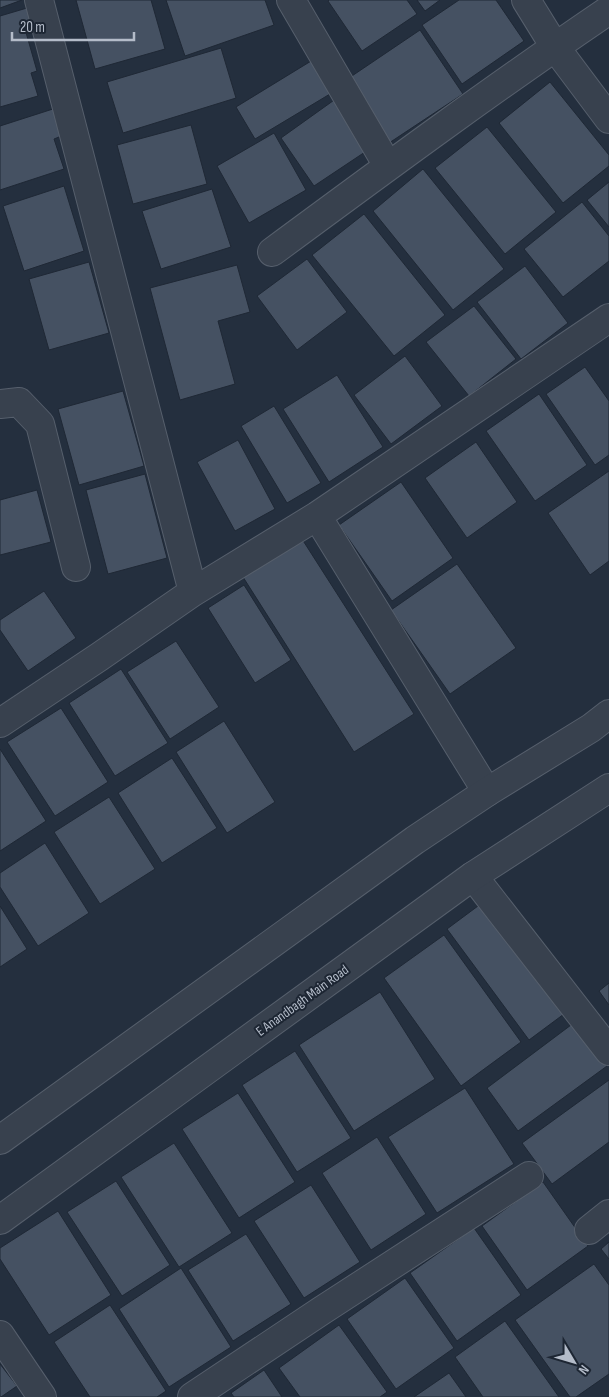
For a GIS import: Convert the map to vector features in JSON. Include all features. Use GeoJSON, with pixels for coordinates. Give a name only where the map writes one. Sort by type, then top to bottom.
{"type":"FeatureCollection","features":[{"type":"Feature","properties":{"kind":"street"},"geometry":{"type":"LineString","coordinates":[[39,0],[193,592]]}},
{"type":"Feature","properties":{"kind":"street"},"geometry":{"type":"LineString","coordinates":[[291,0],[388,166]]}},
{"type":"Feature","properties":{"kind":"street"},"geometry":{"type":"LineString","coordinates":[[526,0],[555,47],[609,119]]}},
{"type":"Feature","properties":{"kind":"street"},"geometry":{"type":"LineString","coordinates":[[272,252],[388,166],[609,10]]}},
{"type":"Feature","properties":{"kind":"street"},"geometry":{"type":"LineString","coordinates":[[0,723],[193,592],[317,516],[609,318]]}},
{"type":"Feature","properties":{"kind":"street"},"geometry":{"type":"LineString","coordinates":[[0,404],[20,402],[40,424],[76,567]]}},
{"type":"Feature","properties":{"kind":"street"},"geometry":{"type":"LineString","coordinates":[[317,516],[487,792]]}},
{"type":"Feature","properties":{"kind":"street"},"geometry":{"type":"LineString","coordinates":[[0,1140],[415,840],[609,714]]}},
{"type":"Feature","properties":{"kind":"street","name":"E Anandbagh Main Road"},"geometry":{"type":"LineString","coordinates":[[0,1220],[473,876],[609,788]]}},
{"type":"Feature","properties":{"kind":"street"},"geometry":{"type":"LineString","coordinates":[[473,876],[609,1051]]}},
{"type":"Feature","properties":{"kind":"street"},"geometry":{"type":"LineString","coordinates":[[192,1397],[529,1176]]}},
{"type":"Feature","properties":{"kind":"street"},"geometry":{"type":"LineString","coordinates":[[0,1335],[42,1397]]}},
{"type":"Feature","properties":{"kind":"building"},"geometry":{"type":"Polygon","coordinates":[[[0,0],[22,0],[0,8],[0,0]]]}},
{"type":"Feature","properties":{"kind":"building"},"geometry":{"type":"Polygon","coordinates":[[[76,0],[151,0],[165,49],[95,69],[76,0]]]}},
{"type":"Feature","properties":{"kind":"building"},"geometry":{"type":"Polygon","coordinates":[[[166,0],[265,0],[274,25],[185,56],[166,0]]]}},
{"type":"Feature","properties":{"kind":"building"},"geometry":{"type":"Polygon","coordinates":[[[329,0],[407,0],[417,14],[362,51],[329,0]]]}},
{"type":"Feature","properties":{"kind":"building"},"geometry":{"type":"Polygon","coordinates":[[[417,0],[440,0],[425,11],[417,0]]]}},
{"type":"Feature","properties":{"kind":"building"},"geometry":{"type":"Polygon","coordinates":[[[459,0],[496,0],[524,41],[462,84],[422,25],[459,0]]]}},
{"type":"Feature","properties":{"kind":"building"},"geometry":{"type":"Polygon","coordinates":[[[27,8],[32,27],[25,29],[37,71],[31,73],[38,96],[0,107],[0,16],[27,8]]]}},
{"type":"Feature","properties":{"kind":"building"},"geometry":{"type":"Polygon","coordinates":[[[420,30],[463,94],[386,145],[343,82],[420,30]]]}},
{"type":"Feature","properties":{"kind":"building"},"geometry":{"type":"Polygon","coordinates":[[[221,48],[236,98],[123,133],[107,82],[221,48]]]}},
{"type":"Feature","properties":{"kind":"building"},"geometry":{"type":"Polygon","coordinates":[[[316,58],[335,91],[255,139],[236,107],[316,58]]]}},
{"type":"Feature","properties":{"kind":"building"},"geometry":{"type":"Polygon","coordinates":[[[550,82],[609,155],[609,166],[563,203],[499,123],[550,82]]]}},
{"type":"Feature","properties":{"kind":"building"},"geometry":{"type":"Polygon","coordinates":[[[337,98],[371,148],[314,186],[281,138],[337,98]]]}},
{"type":"Feature","properties":{"kind":"building"},"geometry":{"type":"Polygon","coordinates":[[[56,108],[64,135],[54,139],[64,169],[0,190],[0,126],[56,108]]]}},
{"type":"Feature","properties":{"kind":"building"},"geometry":{"type":"Polygon","coordinates":[[[191,125],[207,184],[133,204],[117,145],[191,125]]]}},
{"type":"Feature","properties":{"kind":"building"},"geometry":{"type":"Polygon","coordinates":[[[487,127],[556,212],[505,254],[435,168],[487,127]]]}},
{"type":"Feature","properties":{"kind":"building"},"geometry":{"type":"Polygon","coordinates":[[[274,133],[306,190],[249,223],[217,166],[274,133]]]}},
{"type":"Feature","properties":{"kind":"building"},"geometry":{"type":"Polygon","coordinates":[[[423,169],[504,269],[453,310],[373,211],[423,169]]]}},
{"type":"Feature","properties":{"kind":"building"},"geometry":{"type":"Polygon","coordinates":[[[609,182],[609,227],[587,200],[609,182]]]}},
{"type":"Feature","properties":{"kind":"building"},"geometry":{"type":"Polygon","coordinates":[[[64,186],[84,251],[24,271],[3,206],[64,186]]]}},
{"type":"Feature","properties":{"kind":"building"},"geometry":{"type":"Polygon","coordinates":[[[212,189],[231,247],[161,269],[142,211],[212,189]]]}},
{"type":"Feature","properties":{"kind":"building"},"geometry":{"type":"Polygon","coordinates":[[[582,202],[609,236],[609,261],[563,297],[524,249],[582,202]]]}},
{"type":"Feature","properties":{"kind":"building"},"geometry":{"type":"Polygon","coordinates":[[[364,214],[445,315],[394,356],[312,255],[364,214]]]}},
{"type":"Feature","properties":{"kind":"building"},"geometry":{"type":"Polygon","coordinates":[[[307,259],[347,312],[297,350],[257,296],[307,259]]]}},
{"type":"Feature","properties":{"kind":"building"},"geometry":{"type":"Polygon","coordinates":[[[89,262],[109,333],[49,350],[29,279],[89,262]]]}},
{"type":"Feature","properties":{"kind":"building"},"geometry":{"type":"Polygon","coordinates":[[[237,265],[250,312],[218,321],[235,384],[180,400],[150,288],[237,265]]]}},
{"type":"Feature","properties":{"kind":"building"},"geometry":{"type":"Polygon","coordinates":[[[525,266],[568,323],[521,359],[477,302],[525,266]]]}},
{"type":"Feature","properties":{"kind":"building"},"geometry":{"type":"Polygon","coordinates":[[[474,306],[516,359],[469,396],[426,342],[474,306]]]}},
{"type":"Feature","properties":{"kind":"building"},"geometry":{"type":"Polygon","coordinates":[[[405,356],[442,406],[391,444],[354,395],[405,356]]]}},
{"type":"Feature","properties":{"kind":"building"},"geometry":{"type":"Polygon","coordinates":[[[585,367],[609,401],[609,455],[595,465],[546,394],[585,367]]]}},
{"type":"Feature","properties":{"kind":"building"},"geometry":{"type":"Polygon","coordinates":[[[337,375],[383,447],[329,482],[283,409],[337,375]]]}},
{"type":"Feature","properties":{"kind":"building"},"geometry":{"type":"Polygon","coordinates":[[[123,391],[144,466],[79,485],[58,409],[123,391]]]}},
{"type":"Feature","properties":{"kind":"building"},"geometry":{"type":"Polygon","coordinates":[[[539,394],[587,465],[535,501],[486,431],[539,394]]]}},
{"type":"Feature","properties":{"kind":"building"},"geometry":{"type":"Polygon","coordinates":[[[274,406],[321,483],[287,503],[241,426],[274,406]]]}},
{"type":"Feature","properties":{"kind":"building"},"geometry":{"type":"Polygon","coordinates":[[[238,440],[275,509],[235,531],[197,462],[238,440]]]}},
{"type":"Feature","properties":{"kind":"building"},"geometry":{"type":"Polygon","coordinates":[[[476,442],[517,502],[467,538],[425,478],[476,442]]]}},
{"type":"Feature","properties":{"kind":"building"},"geometry":{"type":"Polygon","coordinates":[[[609,471],[609,561],[590,575],[548,513],[609,471]]]}},
{"type":"Feature","properties":{"kind":"building"},"geometry":{"type":"Polygon","coordinates":[[[145,474],[167,558],[108,574],[86,490],[145,474]]]}},
{"type":"Feature","properties":{"kind":"building"},"geometry":{"type":"Polygon","coordinates":[[[401,482],[453,558],[392,601],[339,525],[401,482]]]}},
{"type":"Feature","properties":{"kind":"building"},"geometry":{"type":"Polygon","coordinates":[[[37,490],[51,542],[0,555],[0,500],[37,490]]]}},
{"type":"Feature","properties":{"kind":"building"},"geometry":{"type":"Polygon","coordinates":[[[302,539],[414,714],[354,752],[243,577],[302,539]]]}},
{"type":"Feature","properties":{"kind":"building"},"geometry":{"type":"Polygon","coordinates":[[[457,564],[516,648],[450,694],[391,610],[457,564]]]}},
{"type":"Feature","properties":{"kind":"building"},"geometry":{"type":"Polygon","coordinates":[[[244,585],[291,660],[255,683],[208,608],[244,585]]]}},
{"type":"Feature","properties":{"kind":"building"},"geometry":{"type":"Polygon","coordinates":[[[44,591],[76,638],[28,671],[0,630],[0,620],[44,591]]]}},
{"type":"Feature","properties":{"kind":"building"},"geometry":{"type":"Polygon","coordinates":[[[176,641],[219,707],[170,739],[127,672],[176,641]]]}},
{"type":"Feature","properties":{"kind":"building"},"geometry":{"type":"Polygon","coordinates":[[[121,669],[168,743],[115,776],[69,703],[121,669]]]}},
{"type":"Feature","properties":{"kind":"building"},"geometry":{"type":"Polygon","coordinates":[[[61,708],[108,782],[55,816],[7,742],[61,708]]]}},
{"type":"Feature","properties":{"kind":"building"},"geometry":{"type":"Polygon","coordinates":[[[224,721],[275,802],[227,833],[176,752],[224,721]]]}},
{"type":"Feature","properties":{"kind":"building"},"geometry":{"type":"Polygon","coordinates":[[[0,749],[46,821],[0,851],[0,749]]]}},
{"type":"Feature","properties":{"kind":"building"},"geometry":{"type":"Polygon","coordinates":[[[172,758],[217,828],[162,863],[118,793],[172,758]]]}},
{"type":"Feature","properties":{"kind":"building"},"geometry":{"type":"Polygon","coordinates":[[[109,797],[155,869],[100,904],[54,832],[109,797]]]}},
{"type":"Feature","properties":{"kind":"building"},"geometry":{"type":"Polygon","coordinates":[[[45,843],[89,913],[38,946],[0,887],[0,873],[45,843]]]}},
{"type":"Feature","properties":{"kind":"building"},"geometry":{"type":"Polygon","coordinates":[[[482,903],[564,1014],[529,1040],[447,929],[482,903]]]}},
{"type":"Feature","properties":{"kind":"building"},"geometry":{"type":"Polygon","coordinates":[[[0,906],[27,949],[0,967],[0,906]]]}},
{"type":"Feature","properties":{"kind":"building"},"geometry":{"type":"Polygon","coordinates":[[[444,935],[521,1042],[461,1086],[384,978],[444,935]]]}},
{"type":"Feature","properties":{"kind":"building"},"geometry":{"type":"Polygon","coordinates":[[[609,983],[609,1005],[599,991],[609,983]]]}},
{"type":"Feature","properties":{"kind":"building"},"geometry":{"type":"Polygon","coordinates":[[[380,992],[435,1079],[354,1131],[299,1045],[380,992]]]}},
{"type":"Feature","properties":{"kind":"building"},"geometry":{"type":"Polygon","coordinates":[[[575,1022],[607,1066],[518,1131],[487,1088],[575,1022]]]}},
{"type":"Feature","properties":{"kind":"building"},"geometry":{"type":"Polygon","coordinates":[[[295,1051],[351,1138],[297,1172],[242,1085],[295,1051]]]}},
{"type":"Feature","properties":{"kind":"building"},"geometry":{"type":"Polygon","coordinates":[[[609,1080],[609,1142],[552,1184],[522,1143],[609,1080]]]}},
{"type":"Feature","properties":{"kind":"building"},"geometry":{"type":"Polygon","coordinates":[[[465,1088],[514,1164],[437,1213],[388,1137],[465,1088]]]}},
{"type":"Feature","properties":{"kind":"building"},"geometry":{"type":"Polygon","coordinates":[[[238,1093],[295,1182],[239,1218],[182,1129],[238,1093]]]}},
{"type":"Feature","properties":{"kind":"building"},"geometry":{"type":"Polygon","coordinates":[[[377,1137],[426,1214],[371,1250],[322,1173],[377,1137]]]}},
{"type":"Feature","properties":{"kind":"building"},"geometry":{"type":"Polygon","coordinates":[[[174,1143],[232,1233],[179,1267],[121,1177],[174,1143]]]}},
{"type":"Feature","properties":{"kind":"building"},"geometry":{"type":"Polygon","coordinates":[[[116,1181],[170,1265],[122,1296],[67,1212],[116,1181]]]}},
{"type":"Feature","properties":{"kind":"building"},"geometry":{"type":"Polygon","coordinates":[[[543,1182],[588,1246],[527,1290],[482,1226],[543,1182]]]}},
{"type":"Feature","properties":{"kind":"building"},"geometry":{"type":"Polygon","coordinates":[[[311,1185],[360,1262],[304,1298],[254,1221],[311,1185]]]}},
{"type":"Feature","properties":{"kind":"building"},"geometry":{"type":"Polygon","coordinates":[[[58,1211],[111,1295],[49,1335],[0,1259],[0,1248],[58,1211]]]}},
{"type":"Feature","properties":{"kind":"building"},"geometry":{"type":"Polygon","coordinates":[[[474,1228],[521,1295],[457,1341],[410,1273],[474,1228]]]}},
{"type":"Feature","properties":{"kind":"building"},"geometry":{"type":"Polygon","coordinates":[[[246,1234],[291,1304],[233,1341],[188,1270],[246,1234]]]}},
{"type":"Feature","properties":{"kind":"building"},"geometry":{"type":"Polygon","coordinates":[[[609,1242],[609,1259],[601,1249],[609,1242]]]}},
{"type":"Feature","properties":{"kind":"building"},"geometry":{"type":"Polygon","coordinates":[[[594,1264],[609,1285],[609,1374],[576,1397],[570,1397],[515,1320],[594,1264]]]}},
{"type":"Feature","properties":{"kind":"building"},"geometry":{"type":"Polygon","coordinates":[[[181,1268],[231,1347],[169,1387],[119,1309],[181,1268]]]}},
{"type":"Feature","properties":{"kind":"building"},"geometry":{"type":"Polygon","coordinates":[[[405,1278],[454,1348],[396,1389],[347,1319],[405,1278]]]}},
{"type":"Feature","properties":{"kind":"building"},"geometry":{"type":"Polygon","coordinates":[[[110,1305],[166,1391],[157,1397],[90,1397],[54,1342],[110,1305]]]}},
{"type":"Feature","properties":{"kind":"building"},"geometry":{"type":"Polygon","coordinates":[[[505,1321],[559,1397],[483,1397],[455,1357],[505,1321]]]}},
{"type":"Feature","properties":{"kind":"building"},"geometry":{"type":"Polygon","coordinates":[[[339,1325],[387,1392],[380,1397],[300,1397],[279,1368],[339,1325]]]}},
{"type":"Feature","properties":{"kind":"building"},"geometry":{"type":"Polygon","coordinates":[[[0,1364],[17,1386],[1,1397],[0,1397],[0,1364]]]}},
{"type":"Feature","properties":{"kind":"building"},"geometry":{"type":"Polygon","coordinates":[[[264,1370],[282,1397],[234,1397],[231,1393],[264,1370]]]}},
{"type":"Feature","properties":{"kind":"building"},"geometry":{"type":"Polygon","coordinates":[[[449,1373],[466,1397],[414,1397],[449,1373]]]}}]}
